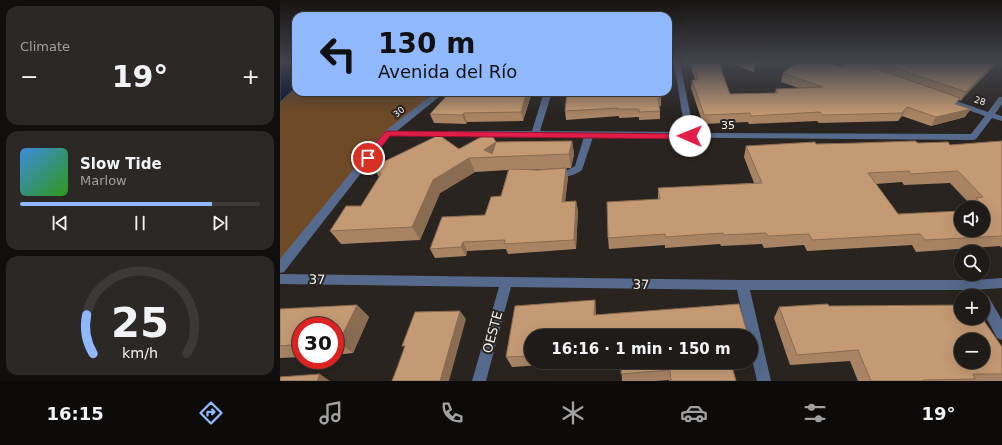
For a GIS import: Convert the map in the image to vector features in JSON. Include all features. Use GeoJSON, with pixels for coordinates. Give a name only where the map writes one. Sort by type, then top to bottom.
{"type":"FeatureCollection","features":[{"type":"Feature","properties":{"kind":"street"},"geometry":{"type":"LineString","coordinates":[[680,80],[690,136]]}},
{"type":"Feature","properties":{"kind":"street","name":"30"},"geometry":{"type":"LineString","coordinates":[[280,268],[388,134],[436,96]]}},
{"type":"Feature","properties":{"kind":"street"},"geometry":{"type":"LineString","coordinates":[[535,134],[547,96]]}},
{"type":"Feature","properties":{"kind":"street","name":"28"},"geometry":{"type":"LineString","coordinates":[[940,98],[1002,119]]}},
{"type":"Feature","properties":{"kind":"street","name":"35"},"geometry":{"type":"LineString","coordinates":[[388,134],[973,137],[1002,99]]}},
{"type":"Feature","properties":{"kind":"street"},"geometry":{"type":"LineString","coordinates":[[544,174],[568,173],[579,168],[588,135]]}},
{"type":"Feature","properties":{"kind":"street","name":"37"},"geometry":{"type":"LineString","coordinates":[[280,279],[742,285],[974,285],[1002,283]]}},
{"type":"Feature","properties":{"kind":"street","name":"OESTE"},"geometry":{"type":"LineString","coordinates":[[479,381],[506,283]]}},
{"type":"Feature","properties":{"kind":"street"},"geometry":{"type":"LineString","coordinates":[[742,285],[764,381]]}},
{"type":"Feature","properties":{"kind":"street"},"geometry":{"type":"LineString","coordinates":[[974,285],[977,289]]}},
{"type":"Feature","properties":{"kind":"street"},"geometry":{"type":"LineString","coordinates":[[990,312],[1002,333]]}},
{"type":"Feature","properties":{"kind":"shaded area"},"geometry":{"type":"Polygon","coordinates":[[[292,91],[292,96],[435,96],[388,133],[280,268],[280,102],[292,91]]]}},
{"type":"Feature","properties":{"kind":"water"},"geometry":{"type":"Polygon","coordinates":[[[280,80],[292,80],[292,91],[280,102],[280,80]]]}},
{"type":"Feature","properties":{"kind":"building"},"geometry":{"type":"Polygon","coordinates":[[[692,80],[725,80],[730,94],[778,93],[776,89],[823,87],[802,80],[908,80],[960,98],[955,104],[971,109],[936,117],[907,107],[902,113],[822,115],[820,112],[751,116],[750,113],[704,115],[692,80]]]}},
{"type":"Feature","properties":{"kind":"building"},"geometry":{"type":"Polygon","coordinates":[[[930,80],[978,80],[966,92],[930,80]]]}},
{"type":"Feature","properties":{"kind":"building"},"geometry":{"type":"Polygon","coordinates":[[[446,96],[526,96],[521,112],[464,113],[462,115],[430,114],[446,96]]]}},
{"type":"Feature","properties":{"kind":"building"},"geometry":{"type":"Polygon","coordinates":[[[567,96],[661,96],[661,98],[658,98],[660,111],[639,112],[639,109],[618,108],[565,111],[567,96]]]}},
{"type":"Feature","properties":{"kind":"building"},"geometry":{"type":"Polygon","coordinates":[[[490,132],[496,142],[572,141],[569,154],[469,158],[433,180],[412,227],[330,231],[346,206],[361,206],[381,174],[373,167],[439,135],[459,149],[490,132]],[[496,142],[484,150],[492,154],[496,142]]]}},
{"type":"Feature","properties":{"kind":"building"},"geometry":{"type":"Polygon","coordinates":[[[915,141],[918,143],[948,142],[950,145],[1002,141],[1002,236],[990,237],[990,201],[979,201],[976,198],[983,197],[958,171],[910,174],[909,171],[868,173],[898,214],[954,211],[954,237],[983,237],[925,240],[920,234],[812,240],[809,234],[768,236],[766,233],[724,235],[723,233],[666,237],[665,234],[608,238],[607,202],[660,199],[658,188],[762,183],[746,146],[815,142],[816,144],[915,141]]]}},
{"type":"Feature","properties":{"kind":"building"},"geometry":{"type":"Polygon","coordinates":[[[566,168],[562,202],[576,201],[574,240],[504,244],[505,240],[463,242],[461,247],[430,249],[442,217],[485,215],[491,197],[501,196],[509,169],[537,170],[566,168]]]}},
{"type":"Feature","properties":{"kind":"building"},"geometry":{"type":"Polygon","coordinates":[[[595,300],[594,315],[739,304],[746,329],[524,329],[524,356],[506,357],[515,306],[595,300]]]}},
{"type":"Feature","properties":{"kind":"building"},"geometry":{"type":"Polygon","coordinates":[[[828,304],[829,306],[954,305],[954,325],[987,325],[1002,347],[1002,374],[973,374],[975,379],[871,381],[858,350],[797,355],[779,307],[828,304]]]}},
{"type":"Feature","properties":{"kind":"building"},"geometry":{"type":"Polygon","coordinates":[[[357,305],[344,332],[344,317],[292,317],[292,345],[280,346],[280,309],[357,305]]]}},
{"type":"Feature","properties":{"kind":"building"},"geometry":{"type":"Polygon","coordinates":[[[460,311],[440,381],[392,381],[405,346],[402,346],[415,312],[460,311]]]}},
{"type":"Feature","properties":{"kind":"building"},"geometry":{"type":"Polygon","coordinates":[[[621,369],[733,369],[736,381],[671,381],[670,370],[621,374],[621,369]]]}},
{"type":"Feature","properties":{"kind":"building"},"geometry":{"type":"Polygon","coordinates":[[[320,374],[317,381],[280,381],[280,377],[320,374]]]}},
{"type":"Feature","properties":{"kind":"route"},"geometry":{"type":"LineString","coordinates":[[368,158],[388,134],[690,136]]}}]}
